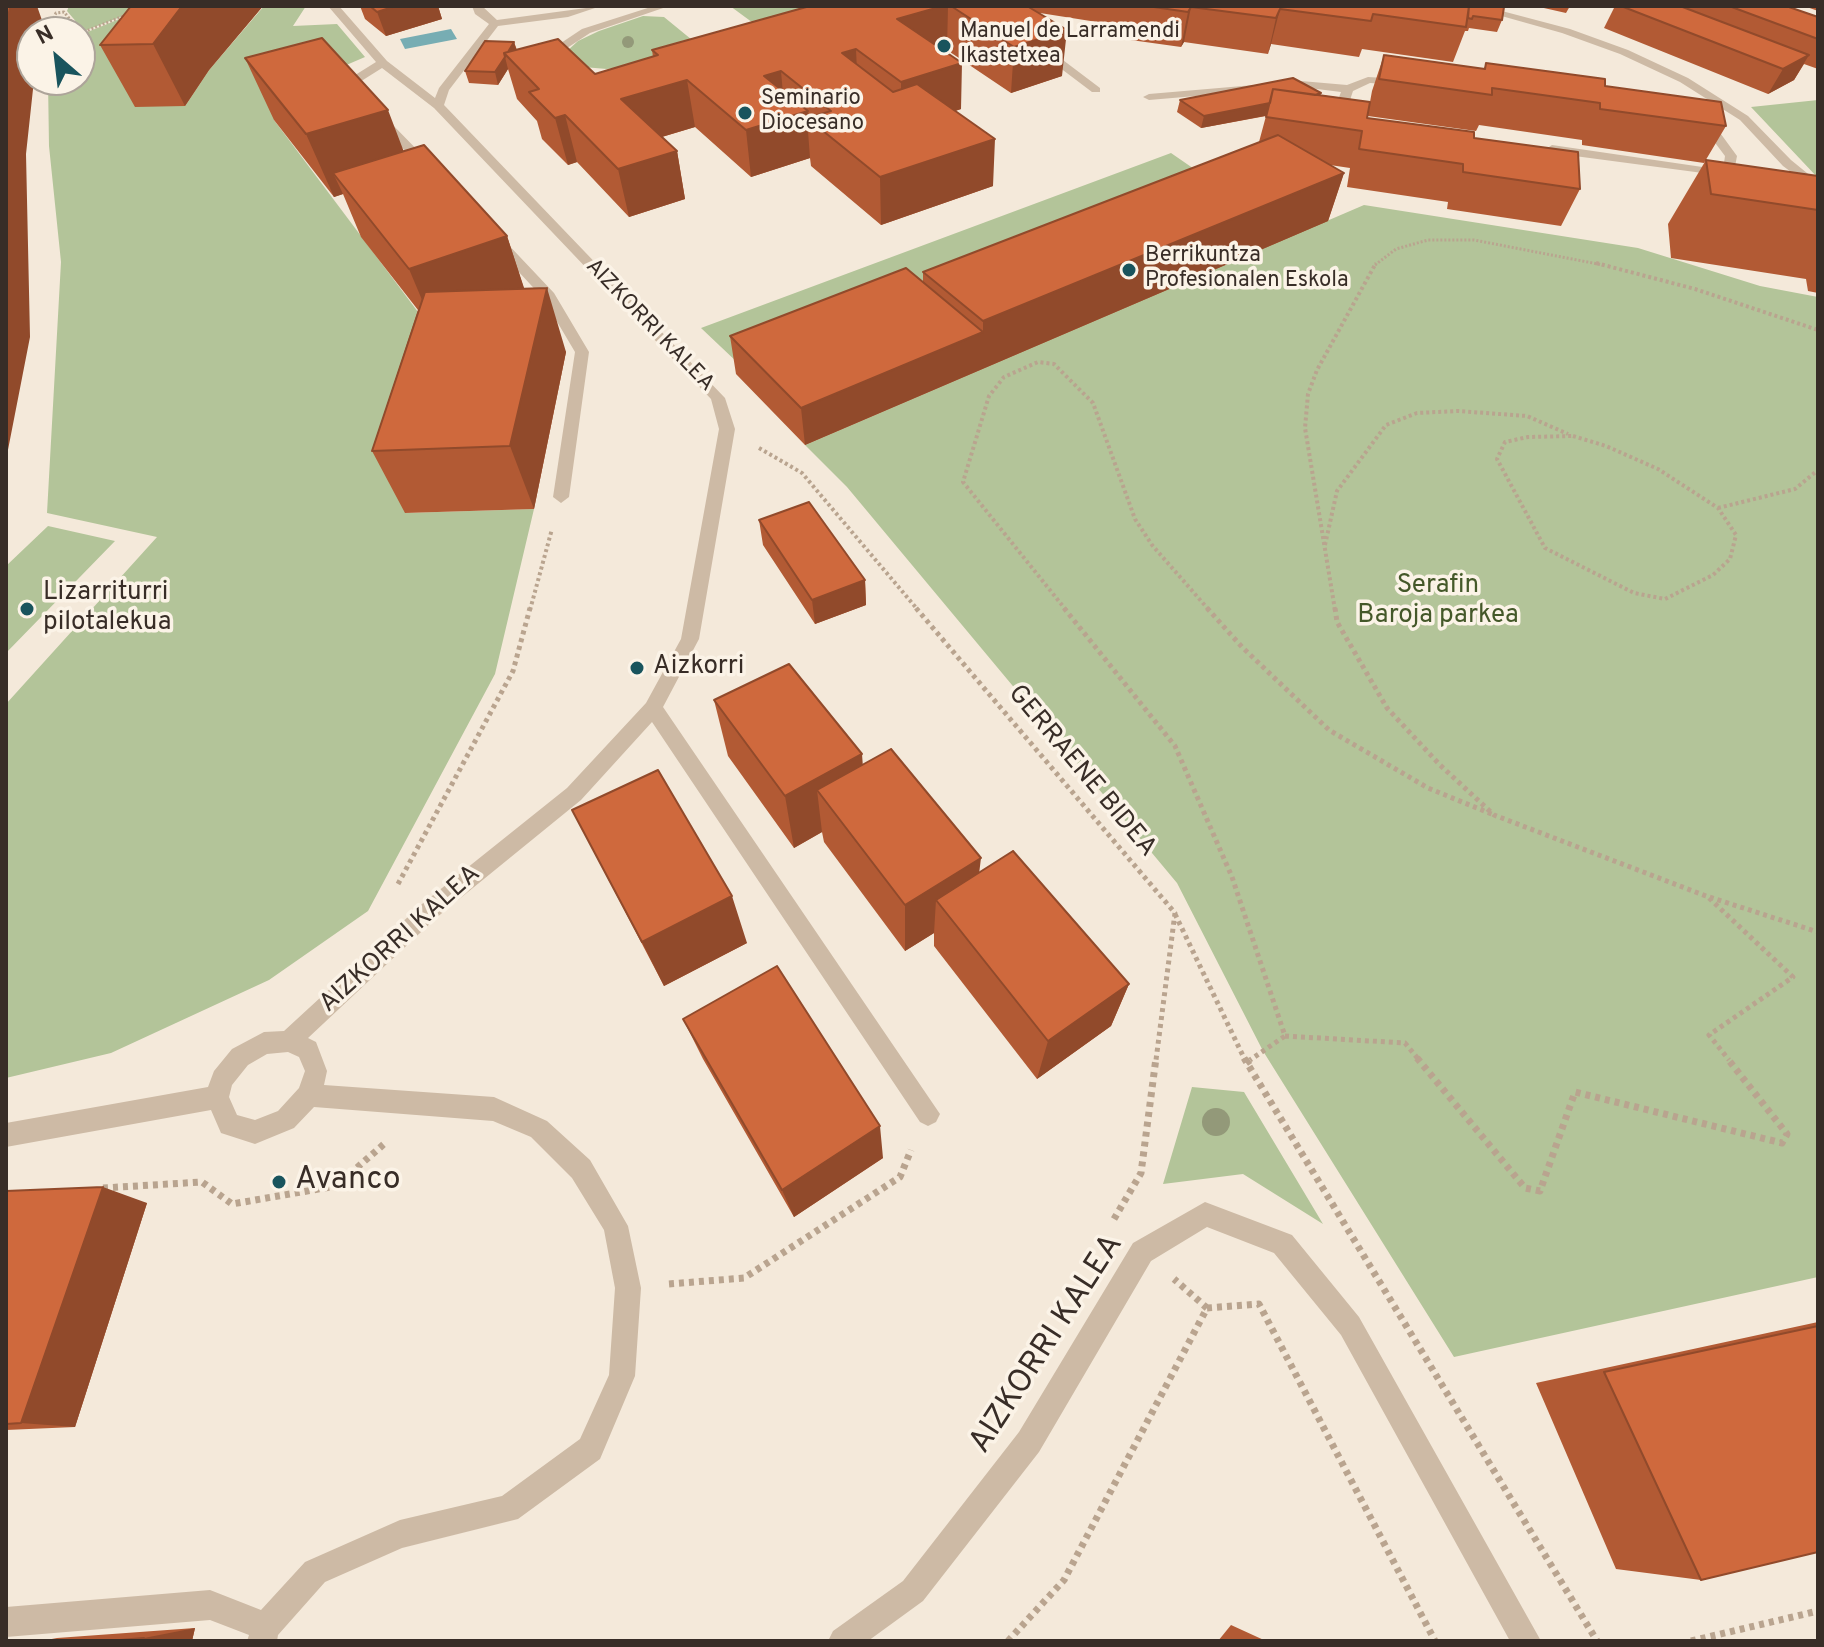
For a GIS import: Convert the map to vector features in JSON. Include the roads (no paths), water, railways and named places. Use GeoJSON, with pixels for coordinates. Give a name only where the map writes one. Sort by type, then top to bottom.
{"type":"FeatureCollection","features":[{"type":"Feature","properties":{"kind":"street","name":"AIZKORRI KALEA"},"geometry":{"type":"LineString","coordinates":[[217,1097],[222,1079],[240,1057],[264,1043],[289,1041],[429,911],[574,794],[653,708],[690,639],[727,429],[718,398],[438,106],[383,63],[333,6]]}},
{"type":"Feature","properties":{"kind":"street"},"geometry":{"type":"LineString","coordinates":[[477,6],[479,12],[495,23],[568,14],[596,6]]}},
{"type":"Feature","properties":{"kind":"street"},"geometry":{"type":"LineString","coordinates":[[570,70],[555,65],[556,51],[566,44],[586,31],[664,6]]}},
{"type":"Feature","properties":{"kind":"street"},"geometry":{"type":"LineString","coordinates":[[1471,6],[1566,31],[1624,52],[1684,80],[1744,118],[1815,186]]}},
{"type":"Feature","properties":{"kind":"street"},"geometry":{"type":"LineString","coordinates":[[438,106],[443,90],[495,23]]}},
{"type":"Feature","properties":{"kind":"street"},"geometry":{"type":"LineString","coordinates":[[1034,43],[1096,90]]}},
{"type":"Feature","properties":{"kind":"street"},"geometry":{"type":"LineString","coordinates":[[383,63],[348,84],[443,184]]}},
{"type":"Feature","properties":{"kind":"street"},"geometry":{"type":"LineString","coordinates":[[1149,97],[1301,84],[1348,89],[1368,80],[1411,82]]}},
{"type":"Feature","properties":{"kind":"street"},"geometry":{"type":"LineString","coordinates":[[1348,89],[1344,100],[1347,109],[1368,121]]}},
{"type":"Feature","properties":{"kind":"street"},"geometry":{"type":"LineString","coordinates":[[1545,148],[1736,175],[1731,156],[1714,133],[1687,119]]}},
{"type":"Feature","properties":{"kind":"street"},"geometry":{"type":"LineString","coordinates":[[1784,181],[1815,186]]}},
{"type":"Feature","properties":{"kind":"street","name":"AIZKORRI KALEA"},"geometry":{"type":"LineString","coordinates":[[486,229],[549,296],[582,352],[561,497]]}},
{"type":"Feature","properties":{"kind":"street"},"geometry":{"type":"LineString","coordinates":[[653,708],[928,1114]]}},
{"type":"Feature","properties":{"kind":"street"},"geometry":{"type":"LineString","coordinates":[[6,1135],[217,1097],[229,1125],[255,1132],[286,1120],[309,1095],[316,1071],[308,1050],[289,1041]]}},
{"type":"Feature","properties":{"kind":"street"},"geometry":{"type":"LineString","coordinates":[[6,1622],[210,1605],[264,1634],[315,1572],[400,1534],[508,1509],[590,1449],[622,1376],[628,1288],[616,1226],[581,1169],[539,1129],[494,1109],[309,1095]]}},
{"type":"Feature","properties":{"kind":"street","name":"AIZKORRI KALEA"},"geometry":{"type":"LineString","coordinates":[[843,1641],[913,1591],[1020,1455],[1142,1252],[1205,1214],[1283,1244],[1350,1326],[1526,1641]]}},
{"type":"Feature","properties":{"kind":"water"},"geometry":{"type":"Polygon","coordinates":[[[451,29],[457,39],[405,49],[400,39],[451,29]]]}},
{"type":"Feature","properties":{"kind":"place","name":"Manuel de Larramendi Ikastetxea"},"geometry":{"type":"Point","coordinates":[944,46]}},
{"type":"Feature","properties":{"kind":"place","name":"Seminario Diocesano"},"geometry":{"type":"Point","coordinates":[745,113]}},
{"type":"Feature","properties":{"kind":"place","name":"Berrikuntza Profesionalen Eskola"},"geometry":{"type":"Point","coordinates":[1129,270]}},
{"type":"Feature","properties":{"kind":"place","name":"Lizarriturri pilotalekua"},"geometry":{"type":"Point","coordinates":[27,609]}},
{"type":"Feature","properties":{"kind":"place","name":"Aizkorri"},"geometry":{"type":"Point","coordinates":[637,668]}},
{"type":"Feature","properties":{"kind":"place","name":"Avanco"},"geometry":{"type":"Point","coordinates":[279,1182]}},
{"type":"Feature","properties":{"kind":"park label","name":"Serafin Baroja parkea"},"geometry":{"type":"Point","coordinates":[1438,602]}}]}
